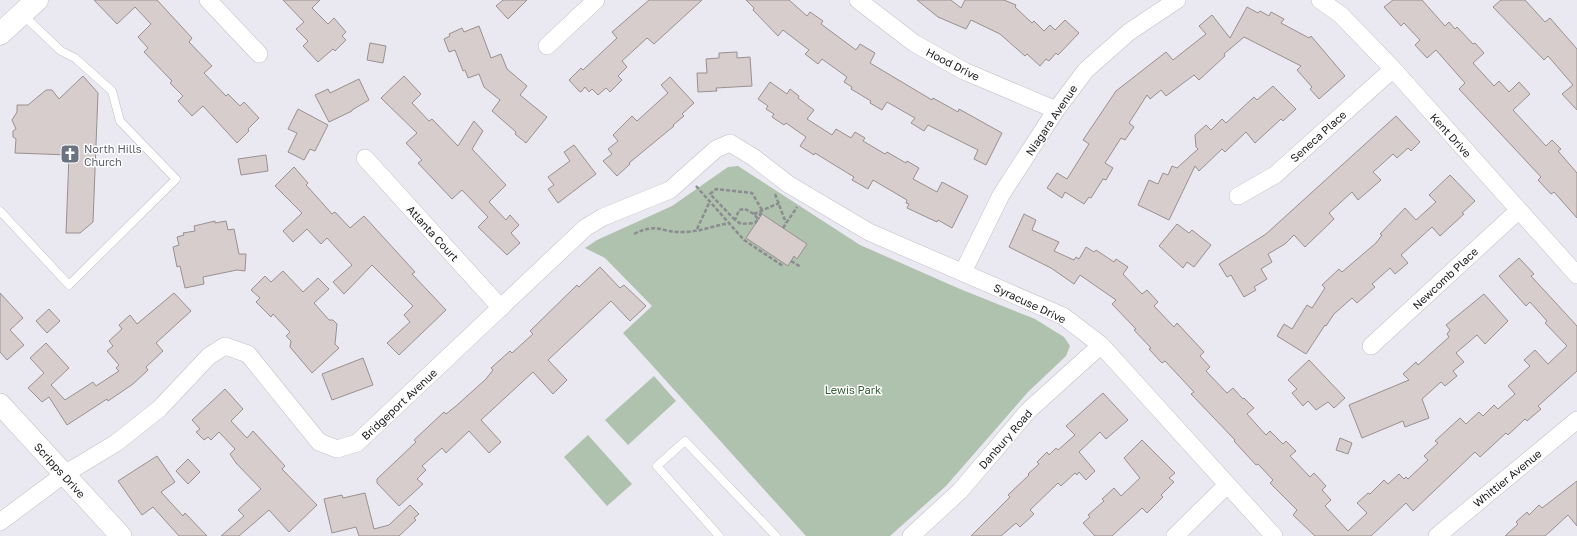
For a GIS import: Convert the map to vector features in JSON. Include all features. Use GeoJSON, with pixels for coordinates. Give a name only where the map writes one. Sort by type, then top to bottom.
{"type":"FeatureCollection","features":[{"type":"Feature","properties":{"kind":"main road"},"geometry":{"type":"LineString","coordinates":[[0,34],[30,7]]}},
{"type":"Feature","properties":{"kind":"street"},"geometry":{"type":"LineString","coordinates":[[208,0],[259,54]]}},
{"type":"Feature","properties":{"kind":"street"},"geometry":{"type":"LineString","coordinates":[[546,46],[596,0]]}},
{"type":"Feature","properties":{"kind":"street","name":"Hood Drive"},"geometry":{"type":"LineString","coordinates":[[858,0],[914,43],[957,68],[1056,110]]}},
{"type":"Feature","properties":{"kind":"street","name":"Niagara Avenue"},"geometry":{"type":"LineString","coordinates":[[963,272],[1002,195],[1056,110],[1086,70],[1129,32],[1176,0]]}},
{"type":"Feature","properties":{"kind":"street","name":"Kent Drive"},"geometry":{"type":"LineString","coordinates":[[1320,0],[1341,15],[1393,69],[1577,275]]}},
{"type":"Feature","properties":{"kind":"street","name":"Seneca Place"},"geometry":{"type":"LineString","coordinates":[[1238,196],[1275,175],[1393,69]]}},
{"type":"Feature","properties":{"kind":"street","name":"Syracuse Drive"},"geometry":{"type":"LineString","coordinates":[[730,143],[753,157],[788,184],[868,232],[1063,316],[1101,345],[1274,536]]}},
{"type":"Feature","properties":{"kind":"street","name":"Bridgeport Avenue"},"geometry":{"type":"LineString","coordinates":[[0,522],[63,474],[122,438],[159,409],[209,356],[225,346],[248,354],[319,442],[337,449],[357,443],[585,228],[603,217],[670,190],[716,149],[730,143]]}},
{"type":"Feature","properties":{"kind":"street","name":"Atlanta Court"},"geometry":{"type":"LineString","coordinates":[[365,158],[501,308]]}},
{"type":"Feature","properties":{"kind":"street","name":"Newcomb Place"},"geometry":{"type":"LineString","coordinates":[[1371,346],[1518,210]]}},
{"type":"Feature","properties":{"kind":"street","name":"Danbury Road"},"geometry":{"type":"LineString","coordinates":[[911,536],[960,491],[1028,411],[1101,345]]}},
{"type":"Feature","properties":{"kind":"street","name":"Scripps Drive"},"geometry":{"type":"LineString","coordinates":[[0,404],[121,536]]}},
{"type":"Feature","properties":{"kind":"street","name":"Whittier Avenue"},"geometry":{"type":"LineString","coordinates":[[1437,536],[1577,420]]}},
{"type":"Feature","properties":{"kind":"street"},"geometry":{"type":"LineString","coordinates":[[1175,536],[1227,485]]}},
{"type":"Feature","properties":{"kind":"lane"},"geometry":{"type":"LineString","coordinates":[[0,211],[69,285],[176,179],[120,121],[112,91],[75,58],[61,51],[30,7]]}},
{"type":"Feature","properties":{"kind":"lane"},"geometry":{"type":"LineString","coordinates":[[719,536],[657,466],[685,441],[776,536]]}},
{"type":"Feature","properties":{"kind":"path"},"geometry":{"type":"LineString","coordinates":[[686,175],[744,240],[783,266]]}},
{"type":"Feature","properties":{"kind":"path"},"geometry":{"type":"LineString","coordinates":[[716,189],[749,191],[755,196],[762,210],[755,223],[750,225],[741,224],[735,220],[710,194],[716,189]]}},
{"type":"Feature","properties":{"kind":"path"},"geometry":{"type":"LineString","coordinates":[[774,190],[786,224]]}},
{"type":"Feature","properties":{"kind":"path"},"geometry":{"type":"LineString","coordinates":[[783,228],[805,194]]}},
{"type":"Feature","properties":{"kind":"path"},"geometry":{"type":"LineString","coordinates":[[697,229],[710,201]]}},
{"type":"Feature","properties":{"kind":"path"},"geometry":{"type":"LineString","coordinates":[[754,214],[779,203]]}},
{"type":"Feature","properties":{"kind":"path"},"geometry":{"type":"LineString","coordinates":[[735,220],[739,210],[745,209],[754,214],[758,219]]}},
{"type":"Feature","properties":{"kind":"path"},"geometry":{"type":"LineString","coordinates":[[634,234],[642,230],[659,228],[682,232],[729,223]]}},
{"type":"Feature","properties":{"kind":"path"},"geometry":{"type":"LineString","coordinates":[[791,261],[801,267]]}},
{"type":"Feature","properties":{"kind":"green space","name":"Lewis Park"},"geometry":{"type":"Polygon","coordinates":[[[738,166],[860,245],[960,289],[1035,319],[1064,337],[1070,346],[1066,356],[1028,392],[946,486],[890,536],[806,536],[623,333],[652,306],[605,258],[585,248],[597,240],[672,206],[728,167],[738,166]]]}},
{"type":"Feature","properties":{"kind":"green space"},"geometry":{"type":"Polygon","coordinates":[[[654,376],[676,401],[628,445],[605,420],[654,376]]]}},
{"type":"Feature","properties":{"kind":"green space"},"geometry":{"type":"Polygon","coordinates":[[[588,435],[632,484],[607,506],[564,457],[588,435]]]}},
{"type":"Feature","properties":{"kind":"building"},"geometry":{"type":"Polygon","coordinates":[[[94,0],[157,0],[192,38],[189,42],[212,66],[204,73],[226,96],[228,94],[240,106],[244,102],[259,118],[248,129],[249,131],[237,143],[203,106],[192,116],[178,101],[183,96],[170,83],[172,81],[144,52],[148,48],[138,37],[151,24],[135,7],[117,24],[94,0]]]}},
{"type":"Feature","properties":{"kind":"building"},"geometry":{"type":"Polygon","coordinates":[[[283,0],[320,0],[312,8],[328,24],[334,18],[346,32],[342,36],[346,40],[335,51],[333,49],[318,62],[303,46],[308,41],[296,29],[304,22],[283,0]]]}},
{"type":"Feature","properties":{"kind":"building"},"geometry":{"type":"Polygon","coordinates":[[[503,0],[527,0],[508,19],[496,6],[503,0]]]}},
{"type":"Feature","properties":{"kind":"building"},"geometry":{"type":"Polygon","coordinates":[[[649,0],[702,0],[654,44],[647,38],[622,61],[627,67],[618,76],[622,80],[610,92],[606,88],[598,95],[592,89],[589,92],[585,87],[581,92],[579,91],[569,80],[581,68],[583,70],[617,38],[612,32],[649,0]]]}},
{"type":"Feature","properties":{"kind":"building"},"geometry":{"type":"Polygon","coordinates":[[[746,0],[789,0],[807,16],[810,12],[823,21],[821,24],[856,50],[860,44],[875,53],[870,63],[932,100],[933,98],[958,112],[959,109],[1002,133],[986,165],[974,159],[978,150],[928,125],[924,131],[911,123],[915,118],[887,102],[882,110],[870,103],[871,101],[851,89],[852,87],[844,82],[847,77],[822,59],[818,64],[805,54],[809,50],[783,30],[778,36],[753,10],[754,8],[746,0]]]}},
{"type":"Feature","properties":{"kind":"building"},"geometry":{"type":"Polygon","coordinates":[[[917,0],[951,0],[961,8],[965,0],[1004,0],[1016,5],[1015,7],[1032,23],[1034,21],[1044,31],[1050,25],[1055,30],[1065,20],[1079,33],[1058,55],[1056,53],[1049,61],[1046,59],[1040,66],[1027,54],[1025,56],[1000,34],[971,20],[966,29],[938,17],[917,0]]]}},
{"type":"Feature","properties":{"kind":"building"},"geometry":{"type":"Polygon","coordinates":[[[1393,0],[1422,0],[1445,26],[1449,22],[1455,29],[1457,27],[1484,53],[1473,63],[1494,86],[1499,81],[1509,92],[1519,82],[1530,94],[1513,110],[1546,146],[1552,140],[1561,149],[1558,151],[1577,173],[1577,218],[1554,192],[1551,194],[1538,180],[1541,177],[1459,89],[1465,83],[1436,50],[1427,58],[1415,45],[1420,40],[1404,23],[1401,26],[1384,7],[1393,0]]]}},
{"type":"Feature","properties":{"kind":"building"},"geometry":{"type":"Polygon","coordinates":[[[1501,0],[1525,0],[1545,22],[1550,18],[1577,49],[1577,110],[1562,94],[1573,85],[1548,56],[1544,60],[1493,7],[1501,0]]]}},
{"type":"Feature","properties":{"kind":"building"},"geometry":{"type":"Polygon","coordinates":[[[1247,7],[1258,13],[1260,11],[1269,16],[1271,12],[1284,19],[1281,23],[1309,38],[1311,36],[1345,76],[1319,99],[1310,89],[1312,87],[1297,70],[1301,66],[1244,37],[1224,54],[1225,56],[1199,80],[1194,75],[1166,96],[1161,90],[1150,99],[1147,95],[1129,123],[1134,127],[1125,140],[1121,138],[1105,163],[1113,168],[1106,180],[1103,179],[1091,198],[1089,197],[1084,204],[1065,192],[1062,198],[1047,188],[1057,173],[1067,179],[1089,144],[1083,140],[1116,91],[1166,52],[1173,60],[1206,34],[1199,26],[1212,15],[1230,38],[1247,7]]]}},
{"type":"Feature","properties":{"kind":"building"},"geometry":{"type":"Polygon","coordinates":[[[479,26],[491,58],[501,54],[507,69],[527,86],[520,95],[547,117],[526,143],[492,111],[500,100],[484,87],[479,74],[468,78],[465,70],[463,71],[455,50],[449,52],[444,39],[450,36],[449,34],[462,28],[464,32],[479,26]]]}},
{"type":"Feature","properties":{"kind":"building"},"geometry":{"type":"Polygon","coordinates":[[[370,43],[386,46],[383,63],[367,60],[370,43]]]}},
{"type":"Feature","properties":{"kind":"building"},"geometry":{"type":"Polygon","coordinates":[[[737,52],[737,58],[750,57],[752,86],[716,88],[717,91],[698,92],[697,73],[707,73],[706,59],[719,58],[719,53],[737,52]]]}},
{"type":"Feature","properties":{"kind":"building","name":"North Hills Church"},"geometry":{"type":"Polygon","coordinates":[[[83,76],[98,93],[93,222],[80,233],[66,233],[69,155],[15,153],[16,139],[13,137],[13,131],[16,129],[12,120],[17,112],[17,105],[28,105],[46,90],[52,90],[59,99],[83,76]]]}},
{"type":"Feature","properties":{"kind":"building"},"geometry":{"type":"Polygon","coordinates":[[[404,76],[421,94],[412,103],[429,121],[432,119],[458,146],[474,121],[483,131],[472,149],[506,185],[489,202],[506,220],[510,215],[519,225],[511,233],[520,243],[507,255],[478,227],[488,217],[462,190],[452,199],[418,163],[422,160],[406,143],[417,133],[381,98],[404,76]]]}},
{"type":"Feature","properties":{"kind":"building"},"geometry":{"type":"Polygon","coordinates":[[[670,77],[694,103],[682,114],[684,116],[673,125],[674,126],[629,163],[630,164],[617,176],[603,161],[612,154],[608,149],[618,141],[613,135],[632,116],[637,121],[668,93],[661,85],[670,77]]]}},
{"type":"Feature","properties":{"kind":"building"},"geometry":{"type":"Polygon","coordinates":[[[359,79],[369,100],[352,111],[329,122],[315,95],[328,89],[330,93],[359,79]]]}},
{"type":"Feature","properties":{"kind":"building"},"geometry":{"type":"Polygon","coordinates":[[[770,82],[787,94],[790,89],[799,96],[798,98],[814,110],[807,119],[832,135],[836,129],[851,138],[855,132],[865,138],[863,141],[885,154],[887,152],[906,163],[907,161],[919,168],[913,179],[937,192],[942,182],[968,196],[952,228],[938,220],[937,222],[907,208],[909,204],[906,203],[907,200],[873,180],[868,189],[852,180],[854,177],[815,153],[814,155],[800,146],[806,137],[786,123],[784,125],[772,117],[774,114],[766,109],[768,106],[758,99],[770,82]]]}},
{"type":"Feature","properties":{"kind":"building"},"geometry":{"type":"Polygon","coordinates":[[[1273,86],[1296,109],[1283,121],[1281,119],[1255,143],[1246,132],[1225,152],[1222,149],[1199,171],[1195,166],[1169,220],[1138,205],[1149,180],[1158,184],[1163,173],[1168,175],[1172,166],[1177,168],[1198,149],[1196,147],[1195,135],[1206,125],[1211,130],[1222,119],[1226,123],[1254,97],[1257,100],[1273,86]]]}},
{"type":"Feature","properties":{"kind":"building"},"geometry":{"type":"Polygon","coordinates":[[[298,109],[328,125],[315,151],[310,149],[304,160],[288,152],[297,133],[288,129],[298,109]]]}},
{"type":"Feature","properties":{"kind":"building"},"geometry":{"type":"Polygon","coordinates":[[[1396,116],[1420,142],[1411,151],[1408,148],[1397,158],[1393,154],[1373,172],[1381,180],[1358,200],[1352,192],[1329,213],[1334,219],[1305,247],[1294,235],[1285,244],[1268,254],[1272,262],[1261,269],[1267,279],[1254,287],[1256,290],[1244,297],[1231,275],[1227,277],[1219,264],[1266,234],[1396,116]]]}},
{"type":"Feature","properties":{"kind":"building"},"geometry":{"type":"Polygon","coordinates":[[[574,145],[596,174],[558,203],[548,189],[554,185],[548,177],[570,161],[564,152],[574,145]]]}},
{"type":"Feature","properties":{"kind":"building"},"geometry":{"type":"Polygon","coordinates":[[[266,155],[268,171],[241,175],[238,159],[266,155]]]}},
{"type":"Feature","properties":{"kind":"building"},"geometry":{"type":"Polygon","coordinates":[[[294,167],[308,183],[306,185],[332,214],[335,212],[350,228],[364,216],[415,272],[412,274],[446,310],[399,355],[387,343],[410,322],[404,315],[413,306],[372,265],[344,294],[333,282],[352,265],[327,238],[321,244],[307,229],[293,242],[283,231],[302,213],[275,186],[294,167]]]}},
{"type":"Feature","properties":{"kind":"building"},"geometry":{"type":"Polygon","coordinates":[[[1450,175],[1475,201],[1462,213],[1464,214],[1440,236],[1432,227],[1401,255],[1408,263],[1395,274],[1390,268],[1372,284],[1375,287],[1357,303],[1352,298],[1334,314],[1306,354],[1277,336],[1284,324],[1292,329],[1307,305],[1312,308],[1325,288],[1322,285],[1339,269],[1342,272],[1376,243],[1382,235],[1380,234],[1405,208],[1416,220],[1436,202],[1429,195],[1450,175]]]}},
{"type":"Feature","properties":{"kind":"building"},"geometry":{"type":"Polygon","coordinates":[[[762,214],[807,244],[797,259],[794,256],[788,266],[746,238],[762,214]]]}},
{"type":"Feature","properties":{"kind":"building"},"geometry":{"type":"Polygon","coordinates":[[[1024,214],[1036,220],[1032,230],[1059,242],[1054,251],[1074,260],[1076,257],[1079,259],[1086,247],[1094,252],[1096,250],[1114,262],[1116,259],[1128,267],[1123,274],[1142,294],[1147,290],[1158,302],[1154,306],[1174,327],[1177,323],[1204,352],[1200,356],[1210,367],[1206,371],[1227,393],[1233,388],[1243,399],[1244,398],[1254,408],[1247,414],[1266,435],[1270,431],[1283,444],[1286,441],[1296,451],[1290,456],[1310,477],[1314,473],[1326,486],[1322,490],[1331,500],[1325,506],[1348,531],[1367,513],[1357,503],[1368,493],[1370,494],[1384,480],[1388,484],[1399,474],[1404,479],[1406,477],[1408,479],[1428,460],[1424,456],[1438,443],[1435,441],[1460,418],[1466,424],[1479,412],[1483,416],[1494,405],[1498,409],[1515,394],[1508,386],[1530,366],[1524,360],[1535,350],[1548,364],[1567,346],[1545,323],[1547,321],[1530,302],[1526,306],[1499,276],[1519,258],[1534,274],[1531,276],[1577,326],[1577,371],[1538,406],[1541,409],[1527,421],[1525,419],[1508,435],[1506,433],[1480,457],[1475,452],[1413,511],[1406,503],[1371,536],[1315,536],[1293,515],[1297,510],[1270,483],[1273,480],[1258,464],[1256,465],[1234,441],[1235,440],[1191,394],[1194,392],[1165,361],[1162,363],[1149,349],[1151,348],[1134,330],[1136,329],[1112,304],[1116,300],[1080,275],[1074,284],[1051,268],[1009,247],[1024,214]]]}},
{"type":"Feature","properties":{"kind":"building"},"geometry":{"type":"Polygon","coordinates":[[[215,221],[215,223],[226,221],[228,230],[234,229],[239,254],[246,254],[245,271],[237,270],[203,277],[204,284],[185,288],[180,266],[177,267],[173,247],[179,245],[177,237],[184,235],[183,233],[195,231],[194,226],[215,221]]]}},
{"type":"Feature","properties":{"kind":"building"},"geometry":{"type":"Polygon","coordinates":[[[1177,224],[1189,233],[1192,230],[1211,245],[1194,267],[1187,262],[1183,268],[1159,246],[1177,224]]]}},
{"type":"Feature","properties":{"kind":"building"},"geometry":{"type":"Polygon","coordinates":[[[600,267],[620,288],[624,285],[646,306],[630,321],[611,301],[548,360],[567,380],[553,394],[533,372],[481,420],[501,442],[489,453],[469,431],[446,453],[442,448],[422,466],[426,470],[417,479],[423,484],[399,506],[377,483],[377,479],[416,442],[414,440],[444,412],[446,414],[486,379],[493,370],[491,368],[510,351],[512,353],[533,334],[530,331],[577,285],[579,287],[600,267]]]}},
{"type":"Feature","properties":{"kind":"building"},"geometry":{"type":"Polygon","coordinates":[[[283,271],[303,292],[318,278],[329,289],[314,303],[329,320],[333,320],[337,324],[335,344],[339,348],[312,373],[290,347],[291,341],[286,336],[290,332],[273,314],[271,317],[256,302],[260,298],[251,290],[265,276],[271,282],[283,271]]]}},
{"type":"Feature","properties":{"kind":"building"},"geometry":{"type":"Polygon","coordinates":[[[0,293],[23,318],[10,330],[24,345],[7,360],[0,352],[0,293]]]}},
{"type":"Feature","properties":{"kind":"building"},"geometry":{"type":"Polygon","coordinates":[[[174,293],[191,311],[156,343],[163,351],[146,367],[148,370],[133,384],[108,401],[107,399],[67,425],[49,397],[42,402],[28,388],[44,373],[30,358],[46,343],[69,368],[51,385],[65,400],[93,382],[96,386],[119,371],[116,368],[119,365],[107,351],[113,346],[109,341],[122,329],[119,325],[130,315],[137,324],[174,293]]]}},
{"type":"Feature","properties":{"kind":"building"},"geometry":{"type":"Polygon","coordinates":[[[1484,294],[1508,321],[1485,344],[1477,335],[1456,353],[1464,362],[1453,371],[1457,376],[1445,386],[1441,382],[1422,399],[1429,418],[1405,427],[1403,421],[1362,438],[1349,405],[1409,380],[1403,374],[1416,362],[1418,365],[1449,337],[1447,334],[1450,330],[1446,325],[1484,294]]]}},
{"type":"Feature","properties":{"kind":"building"},"geometry":{"type":"Polygon","coordinates":[[[49,309],[60,321],[47,333],[36,321],[49,309]]]}},
{"type":"Feature","properties":{"kind":"building"},"geometry":{"type":"Polygon","coordinates":[[[363,358],[373,385],[332,400],[322,374],[363,358]]]}},
{"type":"Feature","properties":{"kind":"building"},"geometry":{"type":"Polygon","coordinates":[[[1309,360],[1345,398],[1334,408],[1328,402],[1316,410],[1308,401],[1303,406],[1292,393],[1297,389],[1288,380],[1309,360]]]}},
{"type":"Feature","properties":{"kind":"building"},"geometry":{"type":"Polygon","coordinates":[[[225,389],[243,409],[231,421],[247,438],[253,431],[285,466],[282,469],[317,505],[289,532],[269,510],[239,536],[221,536],[244,516],[238,510],[261,489],[236,463],[230,454],[235,449],[219,432],[211,440],[208,437],[204,440],[196,432],[200,429],[192,420],[225,389]]]}},
{"type":"Feature","properties":{"kind":"building"},"geometry":{"type":"Polygon","coordinates":[[[1103,393],[1128,420],[1106,439],[1100,432],[1079,452],[1095,471],[1086,480],[1079,472],[1077,475],[1075,473],[1061,486],[1058,483],[1030,510],[1034,514],[1020,527],[1016,523],[1001,536],[971,536],[1010,497],[1008,495],[1039,464],[1037,462],[1047,452],[1049,455],[1056,448],[1058,450],[1075,435],[1066,426],[1103,393]]]}},
{"type":"Feature","properties":{"kind":"building"},"geometry":{"type":"Polygon","coordinates":[[[1340,438],[1352,443],[1348,454],[1336,450],[1340,438]]]}},
{"type":"Feature","properties":{"kind":"building"},"geometry":{"type":"Polygon","coordinates":[[[1142,440],[1175,473],[1169,478],[1174,482],[1161,495],[1163,497],[1147,513],[1142,508],[1112,536],[1095,536],[1083,523],[1090,517],[1088,515],[1104,501],[1102,499],[1114,488],[1121,496],[1140,478],[1124,458],[1142,440]]]}},
{"type":"Feature","properties":{"kind":"building"},"geometry":{"type":"Polygon","coordinates":[[[157,456],[175,482],[161,492],[183,516],[185,513],[207,536],[179,536],[153,507],[142,515],[118,481],[157,456]]]}},
{"type":"Feature","properties":{"kind":"building"},"geometry":{"type":"Polygon","coordinates":[[[188,459],[200,472],[188,484],[176,471],[188,459]]]}},
{"type":"Feature","properties":{"kind":"building"},"geometry":{"type":"Polygon","coordinates":[[[1577,481],[1577,526],[1568,515],[1545,536],[1505,536],[1518,524],[1516,522],[1527,512],[1529,515],[1539,505],[1542,508],[1577,481]]]}},
{"type":"Feature","properties":{"kind":"building"},"geometry":{"type":"Polygon","coordinates":[[[365,493],[374,529],[389,525],[410,505],[419,514],[414,518],[416,520],[399,536],[359,536],[356,527],[332,533],[324,499],[342,495],[343,498],[365,493]]]}},
{"type":"Feature","properties":{"kind":"place","name":"North Hills Church"},"geometry":{"type":"Point","coordinates":[70,154]}}]}
